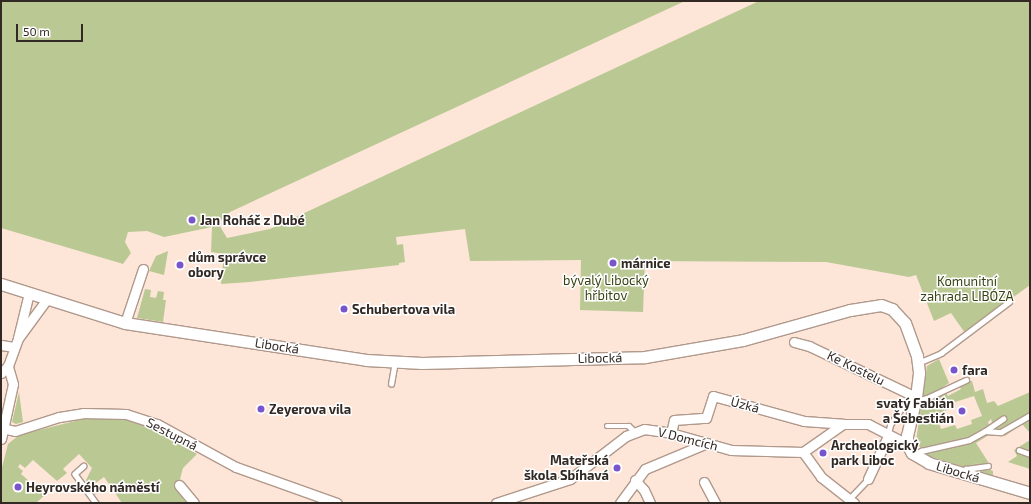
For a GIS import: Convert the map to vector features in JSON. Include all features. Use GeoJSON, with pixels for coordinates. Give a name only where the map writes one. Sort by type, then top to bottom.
{"type":"FeatureCollection","features":[{"type":"Feature","properties":{"kind":"street"},"geometry":{"type":"LineString","coordinates":[[125,323],[143,269]]}},
{"type":"Feature","properties":{"kind":"street","name":"Libocká"},"geometry":{"type":"LineString","coordinates":[[1,284],[125,323],[352,358],[422,363],[644,357],[743,340],[874,305],[892,309],[900,316],[911,337],[918,363],[916,397],[908,427],[907,444]]}},
{"type":"Feature","properties":{"kind":"street"},"geometry":{"type":"LineString","coordinates":[[1,373],[18,338],[29,293]]}},
{"type":"Feature","properties":{"kind":"street"},"geometry":{"type":"LineString","coordinates":[[18,338],[47,299]]}},
{"type":"Feature","properties":{"kind":"street","name":"Ke Kostelu"},"geometry":{"type":"LineString","coordinates":[[794,342],[809,346],[916,397]]}},
{"type":"Feature","properties":{"kind":"street"},"geometry":{"type":"LineString","coordinates":[[1,345],[14,347]]}},
{"type":"Feature","properties":{"kind":"street"},"geometry":{"type":"LineString","coordinates":[[1,439],[2,428],[13,384],[5,366]]}},
{"type":"Feature","properties":{"kind":"street","name":"Úzká"},"geometry":{"type":"LineString","coordinates":[[671,433],[674,420],[706,418],[713,396],[804,420],[844,424]]}},
{"type":"Feature","properties":{"kind":"street","name":"Sestupná"},"geometry":{"type":"LineString","coordinates":[[2,428],[18,430],[59,417],[83,413],[126,414],[157,424],[236,467],[337,503]]}},
{"type":"Feature","properties":{"kind":"street"},"geometry":{"type":"LineString","coordinates":[[851,501],[821,477],[803,452],[844,424],[868,424],[888,436],[907,444],[914,455]]}},
{"type":"Feature","properties":{"kind":"street","name":"V Domcích"},"geometry":{"type":"LineString","coordinates":[[635,432],[644,429],[671,433],[731,450],[803,452]]}},
{"type":"Feature","properties":{"kind":"street"},"geometry":{"type":"LineString","coordinates":[[496,503],[509,501],[570,479],[635,432]]}},
{"type":"Feature","properties":{"kind":"street"},"geometry":{"type":"LineString","coordinates":[[868,479],[888,436]]}},
{"type":"Feature","properties":{"kind":"street"},"geometry":{"type":"LineString","coordinates":[[620,503],[635,480],[645,469],[707,443]]}},
{"type":"Feature","properties":{"kind":"street","name":"Libocká"},"geometry":{"type":"LineString","coordinates":[[914,455],[965,474],[1030,493]]}},
{"type":"Feature","properties":{"kind":"street"},"geometry":{"type":"LineString","coordinates":[[635,480],[644,490],[650,503]]}},
{"type":"Feature","properties":{"kind":"street"},"geometry":{"type":"LineString","coordinates":[[704,482],[715,503]]}},
{"type":"Feature","properties":{"kind":"street"},"geometry":{"type":"LineString","coordinates":[[179,485],[193,503]]}},
{"type":"Feature","properties":{"kind":"lane"},"geometry":{"type":"LineString","coordinates":[[918,363],[941,353],[1009,302]]}},
{"type":"Feature","properties":{"kind":"lane"},"geometry":{"type":"LineString","coordinates":[[391,384],[395,362]]}},
{"type":"Feature","properties":{"kind":"lane"},"geometry":{"type":"LineString","coordinates":[[888,436],[890,425],[902,407],[916,397],[920,400],[927,398],[966,380]]}},
{"type":"Feature","properties":{"kind":"lane"},"geometry":{"type":"LineString","coordinates":[[985,431],[1001,432],[1030,415]]}},
{"type":"Feature","properties":{"kind":"lane"},"geometry":{"type":"LineString","coordinates":[[914,455],[921,451],[969,440],[1003,419]]}},
{"type":"Feature","properties":{"kind":"lane"},"geometry":{"type":"LineString","coordinates":[[606,426],[629,426],[635,432]]}},
{"type":"Feature","properties":{"kind":"lane"},"geometry":{"type":"LineString","coordinates":[[1019,450],[1030,454]]}},
{"type":"Feature","properties":{"kind":"lane"},"geometry":{"type":"LineString","coordinates":[[84,466],[75,474],[96,503]]}},
{"type":"Feature","properties":{"kind":"lane"},"geometry":{"type":"LineString","coordinates":[[965,474],[966,469],[988,466]]}},
{"type":"Feature","properties":{"kind":"lane"},"geometry":{"type":"LineString","coordinates":[[851,501],[868,479]]}},
{"type":"Feature","properties":{"kind":"green space"},"geometry":{"type":"Polygon","coordinates":[[[1,1],[685,1],[230,212],[221,220],[221,228],[227,238],[270,229],[759,1],[1030,1],[1030,285],[965,333],[951,313],[934,321],[916,275],[909,277],[826,262],[645,261],[643,312],[580,310],[581,260],[470,261],[465,229],[396,237],[397,245],[403,244],[405,262],[399,263],[399,265],[221,284],[224,254],[211,252],[212,227],[164,237],[147,231],[128,232],[125,242],[131,253],[123,264],[1,228],[1,1]]]}},
{"type":"Feature","properties":{"kind":"green space"},"geometry":{"type":"Polygon","coordinates":[[[168,251],[164,275],[149,271],[156,256],[168,251]]]}},
{"type":"Feature","properties":{"kind":"green space"},"geometry":{"type":"Polygon","coordinates":[[[145,289],[151,290],[150,297],[156,298],[158,291],[164,292],[163,300],[166,300],[163,322],[137,318],[145,289]]]}},
{"type":"Feature","properties":{"kind":"green space"},"geometry":{"type":"Polygon","coordinates":[[[939,359],[949,383],[943,387],[948,396],[961,389],[958,384],[967,381],[972,381],[975,392],[983,389],[987,403],[994,401],[998,406],[1030,392],[1030,433],[1022,424],[1005,436],[1002,431],[994,430],[991,419],[988,422],[992,433],[976,443],[992,468],[974,463],[993,471],[993,476],[925,455],[916,441],[927,366],[939,359]],[[974,396],[949,404],[950,409],[936,414],[941,429],[955,425],[957,429],[972,424],[971,420],[982,416],[974,396]]]}},
{"type":"Feature","properties":{"kind":"green space"},"geometry":{"type":"Polygon","coordinates":[[[19,392],[23,422],[16,424],[12,422],[19,392]]]}},
{"type":"Feature","properties":{"kind":"green space"},"geometry":{"type":"Polygon","coordinates":[[[91,417],[117,418],[144,423],[197,454],[183,468],[180,479],[184,482],[175,488],[186,503],[122,503],[104,477],[93,485],[99,493],[94,495],[86,480],[92,468],[79,454],[63,469],[67,473],[57,481],[33,460],[25,468],[20,464],[18,467],[23,471],[21,474],[45,495],[36,503],[1,503],[1,471],[8,444],[19,435],[91,417]]]}},
{"type":"Feature","properties":{"kind":"green space"},"geometry":{"type":"Polygon","coordinates":[[[1030,440],[1030,469],[1008,462],[1017,456],[1014,450],[1030,440]]]}},
{"type":"Feature","properties":{"kind":"place","name":"Jan Roháč z Dubé"},"geometry":{"type":"Point","coordinates":[192,220]}},
{"type":"Feature","properties":{"kind":"place","name":"márnice"},"geometry":{"type":"Point","coordinates":[613,263]}},
{"type":"Feature","properties":{"kind":"place","name":"dům správce obory"},"geometry":{"type":"Point","coordinates":[180,265]}},
{"type":"Feature","properties":{"kind":"place","name":"Schubertova vila"},"geometry":{"type":"Point","coordinates":[344,309]}},
{"type":"Feature","properties":{"kind":"place","name":"fara"},"geometry":{"type":"Point","coordinates":[954,370]}},
{"type":"Feature","properties":{"kind":"place","name":"Zeyerova vila"},"geometry":{"type":"Point","coordinates":[261,409]}},
{"type":"Feature","properties":{"kind":"place","name":"svatý Fabián a Šebestián"},"geometry":{"type":"Point","coordinates":[962,411]}},
{"type":"Feature","properties":{"kind":"place","name":"Archeologický park Liboc"},"geometry":{"type":"Point","coordinates":[823,453]}},
{"type":"Feature","properties":{"kind":"place","name":"Mateřská škola Sbíhavá"},"geometry":{"type":"Point","coordinates":[617,468]}},
{"type":"Feature","properties":{"kind":"place","name":"Heyrovského náměstí"},"geometry":{"type":"Point","coordinates":[18,487]}},
{"type":"Feature","properties":{"kind":"park label","name":"bývalý Libocký hřbitov"},"geometry":{"type":"Point","coordinates":[606,288]}},
{"type":"Feature","properties":{"kind":"park label","name":"Komunitní zahrada LIBÓZA"},"geometry":{"type":"Point","coordinates":[967,290]}}]}
